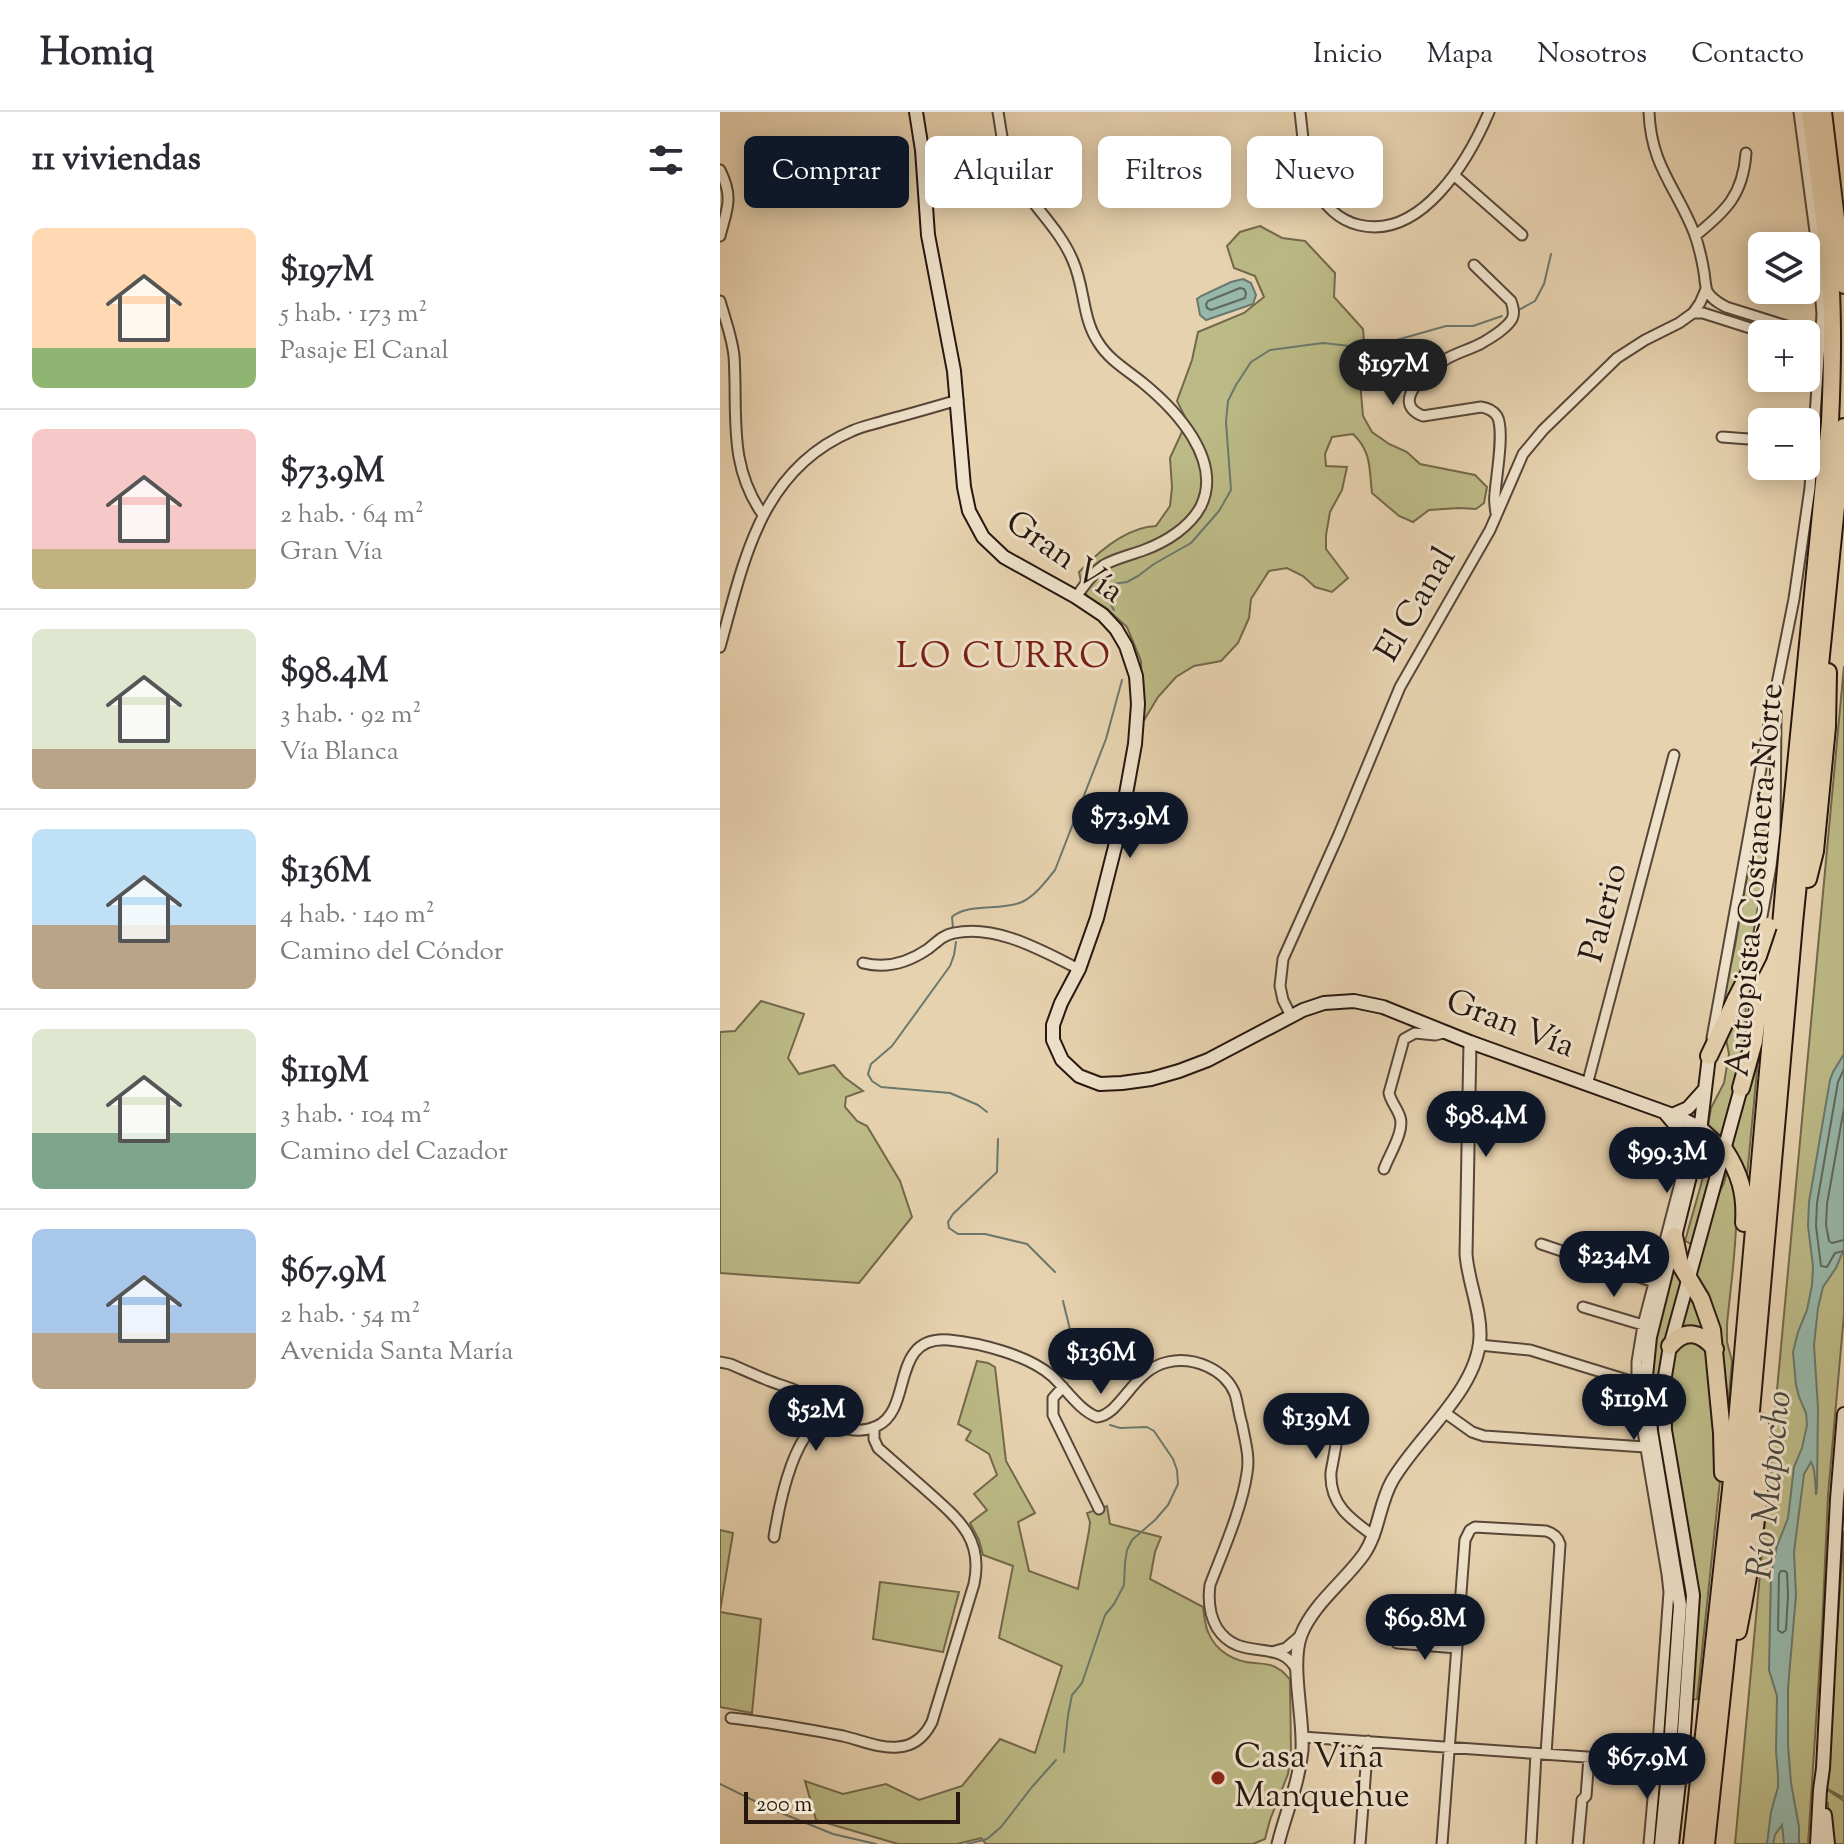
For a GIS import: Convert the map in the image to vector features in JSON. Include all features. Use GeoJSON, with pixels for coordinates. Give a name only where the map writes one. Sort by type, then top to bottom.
{"type":"FeatureCollection","features":[{"type":"Feature","properties":{"kind":"highway","name":"Autopista Costanera Norte"},"geometry":{"type":"LineString","coordinates":[[1692,1844],[1731,1489],[1832,391],[1828,251],[1810,112]]}},
{"type":"Feature","properties":{"kind":"highway"},"geometry":{"type":"LineString","coordinates":[[1823,112],[1844,285]]}},
{"type":"Feature","properties":{"kind":"highway","name":"Autopista Costanera Norte"},"geometry":{"type":"LineString","coordinates":[[1706,1844],[1745,1479],[1793,938],[1844,427]]}},
{"type":"Feature","properties":{"kind":"highway"},"geometry":{"type":"LineString","coordinates":[[1808,879],[1815,851],[1827,727],[1825,614]]}},
{"type":"Feature","properties":{"kind":"highway"},"geometry":{"type":"LineString","coordinates":[[1709,1056],[1758,956],[1788,846]]}},
{"type":"Feature","properties":{"kind":"highway"},"geometry":{"type":"LineString","coordinates":[[1741,1088],[1754,1041],[1763,967],[1770,949]]}},
{"type":"Feature","properties":{"kind":"highway"},"geometry":{"type":"LineString","coordinates":[[1724,1149],[1738,1172],[1745,1199],[1735,1326],[1737,1347]]}},
{"type":"Feature","properties":{"kind":"highway"},"geometry":{"type":"LineString","coordinates":[[1676,1230],[1677,1258],[1707,1312],[1715,1349],[1723,1469],[1721,1583]]}},
{"type":"Feature","properties":{"kind":"highway"},"geometry":{"type":"LineString","coordinates":[[1670,1346],[1680,1337],[1691,1334],[1703,1337],[1715,1349]]}},
{"type":"Feature","properties":{"kind":"highway"},"geometry":{"type":"LineString","coordinates":[[1722,1691],[1749,1576],[1762,1454],[1760,1422]]}},
{"type":"Feature","properties":{"kind":"main road","name":"Gran Vía"},"geometry":{"type":"LineString","coordinates":[[916,112],[928,235],[958,400],[965,495],[969,511],[977,529],[1004,557],[1103,615],[1121,638],[1134,665],[1138,689],[1135,744],[1126,800],[1097,918],[1079,969],[1053,1025],[1053,1040],[1058,1055],[1073,1072],[1085,1079],[1100,1084],[1136,1081],[1179,1071],[1222,1054],[1291,1016],[1324,1003],[1364,1002],[1668,1113],[1701,1128],[1724,1149]]}},
{"type":"Feature","properties":{"kind":"main road"},"geometry":{"type":"LineString","coordinates":[[1661,1844],[1675,1767],[1663,1762],[1680,1605],[1651,1431],[1646,1376],[1648,1348],[1689,1165],[1701,1128],[1709,1056]]}},
{"type":"Feature","properties":{"kind":"main road"},"geometry":{"type":"LineString","coordinates":[[1672,1844],[1673,1782],[1693,1595],[1665,1430],[1664,1382],[1670,1346],[1741,1088]]}},
{"type":"Feature","properties":{"kind":"main road"},"geometry":{"type":"LineString","coordinates":[[1689,1165],[1688,1140],[1668,1113],[1688,1108],[1705,1089]]}},
{"type":"Feature","properties":{"kind":"main road"},"geometry":{"type":"LineString","coordinates":[[1676,1230],[1684,1247],[1690,1250],[1698,1247]]}},
{"type":"Feature","properties":{"kind":"main road"},"geometry":{"type":"LineString","coordinates":[[1817,1844],[1844,1414]]}},
{"type":"Feature","properties":{"kind":"main road"},"geometry":{"type":"LineString","coordinates":[[1823,1768],[1828,1844]]}},
{"type":"Feature","properties":{"kind":"street"},"geometry":{"type":"LineString","coordinates":[[998,112],[1001,140],[1007,158],[1022,187],[1068,251],[1078,275],[1087,319],[1097,342],[1172,411],[1199,446],[1206,470],[1205,494],[1194,516],[1184,526],[1158,544],[1102,566],[1076,597]]}},
{"type":"Feature","properties":{"kind":"street"},"geometry":{"type":"LineString","coordinates":[[1300,112],[1306,158],[1314,185],[1332,210],[1350,222],[1363,226],[1399,221],[1426,205],[1455,176],[1489,112]]}},
{"type":"Feature","properties":{"kind":"street"},"geometry":{"type":"LineString","coordinates":[[1649,112],[1657,161],[1695,236],[1703,262],[1706,289],[1713,299],[1722,305],[1822,337]]}},
{"type":"Feature","properties":{"kind":"street"},"geometry":{"type":"LineString","coordinates":[[1799,112],[1817,252],[1822,337],[1814,408]]}},
{"type":"Feature","properties":{"kind":"street"},"geometry":{"type":"LineString","coordinates":[[1695,236],[1731,203],[1742,178],[1746,153]]}},
{"type":"Feature","properties":{"kind":"street"},"geometry":{"type":"LineString","coordinates":[[720,170],[728,191],[729,205],[720,236]]}},
{"type":"Feature","properties":{"kind":"street"},"geometry":{"type":"LineString","coordinates":[[1455,176],[1522,235]]}},
{"type":"Feature","properties":{"kind":"street"},"geometry":{"type":"LineString","coordinates":[[1474,265],[1511,301],[1514,309],[1511,319],[1480,344],[1436,366],[1411,391],[1409,403],[1412,410],[1423,416],[1481,407],[1495,414],[1499,424],[1494,498],[1497,516]]}},
{"type":"Feature","properties":{"kind":"street"},"geometry":{"type":"LineString","coordinates":[[1693,313],[1706,289]]}},
{"type":"Feature","properties":{"kind":"street"},"geometry":{"type":"LineString","coordinates":[[720,301],[734,353],[735,421],[740,467],[763,515]]}},
{"type":"Feature","properties":{"kind":"street"},"geometry":{"type":"LineString","coordinates":[[1693,313],[1703,313],[1748,327]]}},
{"type":"Feature","properties":{"kind":"street","name":"El Canal"},"geometry":{"type":"LineString","coordinates":[[1291,1016],[1280,986],[1283,959],[1400,687],[1497,516],[1523,454],[1543,430],[1617,358],[1693,313]]}},
{"type":"Feature","properties":{"kind":"street"},"geometry":{"type":"LineString","coordinates":[[720,647],[747,553],[763,515],[797,467],[827,443],[854,430],[958,400]]}},
{"type":"Feature","properties":{"kind":"street"},"geometry":{"type":"LineString","coordinates":[[1722,437],[1748,439]]}},
{"type":"Feature","properties":{"kind":"street"},"geometry":{"type":"LineString","coordinates":[[1709,1056],[1803,545],[1808,480]]}},
{"type":"Feature","properties":{"kind":"street"},"geometry":{"type":"LineString","coordinates":[[1741,1088],[1756,948],[1775,832],[1779,674]]}},
{"type":"Feature","properties":{"kind":"street","name":"Palerio"},"geometry":{"type":"LineString","coordinates":[[1587,1085],[1674,755]]}},
{"type":"Feature","properties":{"kind":"street"},"geometry":{"type":"LineString","coordinates":[[1751,823],[1759,820],[1767,822],[1775,832]]}},
{"type":"Feature","properties":{"kind":"street"},"geometry":{"type":"LineString","coordinates":[[863,963],[899,963],[920,954],[949,934],[973,931],[1014,940],[1079,969]]}},
{"type":"Feature","properties":{"kind":"street"},"geometry":{"type":"LineString","coordinates":[[1384,1169],[1401,1132],[1400,1115],[1389,1093],[1404,1039],[1415,1033],[1435,1035],[1448,1032]]}},
{"type":"Feature","properties":{"kind":"street"},"geometry":{"type":"LineString","coordinates":[[1278,1844],[1297,1782],[1302,1737],[1297,1654],[1302,1635],[1308,1621],[1364,1554],[1374,1536],[1383,1501],[1392,1482],[1471,1373],[1479,1345],[1479,1323],[1466,1254],[1470,1042]]}},
{"type":"Feature","properties":{"kind":"street"},"geometry":{"type":"LineString","coordinates":[[1649,1844],[1663,1762],[1669,1592],[1645,1447],[1637,1362],[1654,1282],[1689,1165]]}},
{"type":"Feature","properties":{"kind":"street"},"geometry":{"type":"LineString","coordinates":[[1541,1244],[1654,1282]]}},
{"type":"Feature","properties":{"kind":"street"},"geometry":{"type":"LineString","coordinates":[[1583,1307],[1643,1325]]}},
{"type":"Feature","properties":{"kind":"street"},"geometry":{"type":"LineString","coordinates":[[720,1362],[799,1392],[813,1401],[824,1416],[835,1424],[861,1430],[885,1420],[896,1403],[909,1360],[917,1350],[934,1341],[950,1340],[1021,1357],[1042,1368],[1088,1412],[1101,1417],[1141,1375],[1165,1362],[1194,1362],[1215,1371],[1234,1394],[1246,1443],[1248,1466],[1235,1517],[1210,1585],[1209,1606],[1216,1626],[1231,1643],[1285,1656],[1298,1675]]}},
{"type":"Feature","properties":{"kind":"street"},"geometry":{"type":"LineString","coordinates":[[1479,1345],[1530,1350],[1637,1383]]}},
{"type":"Feature","properties":{"kind":"street"},"geometry":{"type":"LineString","coordinates":[[1063,1387],[1053,1398],[1053,1415],[1099,1509]]}},
{"type":"Feature","properties":{"kind":"street"},"geometry":{"type":"LineString","coordinates":[[1344,1402],[1331,1472],[1333,1493],[1342,1511],[1374,1536]]}},
{"type":"Feature","properties":{"kind":"street"},"geometry":{"type":"LineString","coordinates":[[1444,1412],[1472,1432],[1484,1436],[1645,1447]]}},
{"type":"Feature","properties":{"kind":"street"},"geometry":{"type":"LineString","coordinates":[[774,1537],[783,1493],[794,1462],[809,1431],[824,1416]]}},
{"type":"Feature","properties":{"kind":"street"},"geometry":{"type":"LineString","coordinates":[[731,1718],[897,1747],[918,1740],[932,1722],[974,1584],[975,1552],[966,1529],[955,1515],[878,1448],[874,1427]]}},
{"type":"Feature","properties":{"kind":"street"},"geometry":{"type":"LineString","coordinates":[[1442,1844],[1465,1540],[1470,1530],[1479,1526],[1546,1531],[1560,1544],[1531,1844]]}},
{"type":"Feature","properties":{"kind":"street"},"geometry":{"type":"LineString","coordinates":[[1272,1652],[1286,1648],[1302,1635]]}},
{"type":"Feature","properties":{"kind":"street"},"geometry":{"type":"LineString","coordinates":[[1397,1643],[1457,1648]]}},
{"type":"Feature","properties":{"kind":"street"},"geometry":{"type":"LineString","coordinates":[[1302,1737],[1663,1762]]}},
{"type":"Feature","properties":{"kind":"street"},"geometry":{"type":"LineString","coordinates":[[1360,1844],[1368,1741]]}},
{"type":"Feature","properties":{"kind":"street"},"geometry":{"type":"LineString","coordinates":[[1578,1844],[1589,1758]]}},
{"type":"Feature","properties":{"kind":"shaded area"},"geometry":{"type":"Polygon","coordinates":[[[1260,226],[1282,238],[1305,241],[1335,273],[1334,297],[1363,329],[1363,416],[1372,432],[1407,452],[1420,464],[1475,475],[1487,487],[1484,503],[1476,509],[1429,510],[1413,522],[1399,516],[1372,493],[1368,461],[1359,441],[1353,434],[1332,437],[1325,454],[1326,466],[1347,467],[1342,490],[1330,512],[1326,549],[1348,578],[1332,592],[1315,587],[1287,568],[1269,571],[1251,599],[1249,618],[1238,643],[1221,661],[1194,666],[1176,677],[1158,697],[1143,722],[1141,661],[1127,627],[1087,596],[1079,572],[1124,535],[1156,526],[1170,506],[1170,458],[1187,421],[1177,401],[1192,360],[1198,332],[1244,313],[1264,297],[1255,276],[1234,268],[1227,246],[1240,232],[1260,226]]]}},
{"type":"Feature","properties":{"kind":"shaded area"},"geometry":{"type":"Polygon","coordinates":[[[1844,666],[1844,1314],[1828,1495],[1808,1844],[1735,1844],[1844,666]]]}},
{"type":"Feature","properties":{"kind":"shaded area"},"geometry":{"type":"Polygon","coordinates":[[[1763,831],[1768,833],[1771,841],[1752,953],[1720,1015],[1754,835],[1763,831]]]}},
{"type":"Feature","properties":{"kind":"shaded area"},"geometry":{"type":"Polygon","coordinates":[[[1746,996],[1745,1039],[1724,1141],[1708,1126],[1711,1108],[1724,1083],[1729,1054],[1726,1039],[1729,1025],[1746,996]]]}},
{"type":"Feature","properties":{"kind":"shaded area"},"geometry":{"type":"Polygon","coordinates":[[[761,1001],[804,1014],[788,1058],[799,1074],[834,1065],[863,1091],[846,1097],[845,1107],[857,1121],[867,1126],[900,1181],[912,1217],[859,1283],[720,1273],[720,1032],[735,1031],[761,1001]]]}},
{"type":"Feature","properties":{"kind":"shaded area"},"geometry":{"type":"Polygon","coordinates":[[[1756,1049],[1759,1049],[1746,1187],[1730,1148],[1756,1049]]]}},
{"type":"Feature","properties":{"kind":"shaded area"},"geometry":{"type":"Polygon","coordinates":[[[1708,1147],[1718,1161],[1693,1245],[1685,1241],[1708,1147]]]}},
{"type":"Feature","properties":{"kind":"shaded area"},"geometry":{"type":"Polygon","coordinates":[[[1729,1166],[1734,1180],[1736,1220],[1727,1325],[1732,1361],[1726,1431],[1693,1277],[1713,1206],[1729,1166]]]}},
{"type":"Feature","properties":{"kind":"shaded area"},"geometry":{"type":"Polygon","coordinates":[[[1673,1262],[1683,1282],[1666,1349],[1660,1384],[1659,1418],[1686,1589],[1678,1750],[1674,1750],[1684,1618],[1654,1430],[1650,1358],[1673,1262]]]}},
{"type":"Feature","properties":{"kind":"shaded area"},"geometry":{"type":"Polygon","coordinates":[[[1690,1294],[1697,1306],[1705,1332],[1679,1333],[1690,1294]]]}},
{"type":"Feature","properties":{"kind":"shaded area"},"geometry":{"type":"Polygon","coordinates":[[[1686,1339],[1706,1346],[1720,1480],[1697,1699],[1691,1700],[1697,1624],[1669,1429],[1667,1383],[1677,1346],[1686,1339]]]}},
{"type":"Feature","properties":{"kind":"shaded area"},"geometry":{"type":"Polygon","coordinates":[[[977,1361],[995,1367],[1006,1461],[1035,1513],[1018,1522],[1029,1571],[1078,1589],[1089,1531],[1087,1513],[1107,1506],[1110,1524],[1161,1537],[1150,1579],[1203,1607],[1208,1632],[1221,1650],[1240,1661],[1274,1667],[1290,1679],[1291,1755],[1288,1774],[1265,1839],[1253,1844],[986,1844],[981,1838],[957,1844],[898,1844],[816,1820],[805,1781],[843,1794],[886,1784],[919,1800],[962,1786],[1000,1739],[1035,1753],[1062,1666],[999,1638],[1013,1566],[983,1555],[970,1523],[987,1510],[974,1494],[997,1475],[989,1454],[966,1440],[971,1431],[958,1424],[977,1361]]]}},
{"type":"Feature","properties":{"kind":"shaded area"},"geometry":{"type":"Polygon","coordinates":[[[720,1530],[733,1533],[720,1611],[720,1530]]]}},
{"type":"Feature","properties":{"kind":"shaded area"},"geometry":{"type":"Polygon","coordinates":[[[1844,1531],[1844,1798],[1826,1788],[1844,1531]]]}},
{"type":"Feature","properties":{"kind":"shaded area"},"geometry":{"type":"Polygon","coordinates":[[[880,1582],[959,1592],[943,1652],[873,1639],[880,1582]]]}},
{"type":"Feature","properties":{"kind":"shaded area"},"geometry":{"type":"Polygon","coordinates":[[[720,1612],[761,1619],[752,1713],[720,1707],[720,1612]]]}},
{"type":"Feature","properties":{"kind":"shaded area"},"geometry":{"type":"Polygon","coordinates":[[[1826,1789],[1844,1801],[1844,1844],[1830,1844],[1826,1789]]]}},
{"type":"Feature","properties":{"kind":"water"},"geometry":{"type":"Polygon","coordinates":[[[1243,279],[1251,283],[1256,295],[1253,304],[1206,320],[1200,315],[1197,299],[1243,279]]]}},
{"type":"Feature","properties":{"kind":"water"},"geometry":{"type":"Polygon","coordinates":[[[1844,1054],[1844,1249],[1823,1287],[1818,1308],[1814,1345],[1818,1408],[1817,1487],[1816,1495],[1811,1462],[1804,1474],[1794,1552],[1796,1595],[1788,1688],[1788,1745],[1799,1844],[1784,1844],[1782,1825],[1773,1844],[1767,1844],[1778,1787],[1777,1696],[1769,1670],[1771,1574],[1788,1518],[1794,1467],[1807,1425],[1796,1385],[1793,1352],[1812,1285],[1809,1202],[1830,1080],[1844,1054]]]}},
{"type":"Feature","properties":{"kind":"waterway"},"geometry":{"type":"LineString","coordinates":[[1517,311],[1535,301],[1544,284],[1551,254]]}},
{"type":"Feature","properties":{"kind":"waterway"},"geometry":{"type":"LineString","coordinates":[[1114,610],[1104,594],[1113,584],[1127,582],[1191,543],[1219,511],[1231,490],[1226,422],[1228,401],[1251,362],[1270,350],[1323,343],[1379,345],[1446,326],[1473,326],[1502,316]]}},
{"type":"Feature","properties":{"kind":"waterway"},"geometry":{"type":"LineString","coordinates":[[953,928],[952,917],[958,913],[1022,902],[1036,892],[1055,870],[1106,739],[1122,680]]}},
{"type":"Feature","properties":{"kind":"waterway"},"geometry":{"type":"LineString","coordinates":[[956,942],[950,966],[892,1046],[871,1064],[868,1074],[881,1087],[950,1093],[987,1112]]}},
{"type":"Feature","properties":{"kind":"waterway"},"geometry":{"type":"LineString","coordinates":[[998,1139],[997,1172],[953,1214],[948,1222],[949,1228],[958,1234],[985,1234],[1027,1244],[1055,1272]]}},
{"type":"Feature","properties":{"kind":"waterway"},"geometry":{"type":"LineString","coordinates":[[1063,1301],[1080,1370]]}},
{"type":"Feature","properties":{"kind":"waterway"},"geometry":{"type":"LineString","coordinates":[[1064,1752],[1072,1695],[1082,1683],[1105,1615],[1124,1585],[1127,1550],[1132,1540],[1168,1505],[1178,1484],[1173,1459],[1154,1431],[1147,1427],[1120,1428],[1110,1425]]}},
{"type":"Feature","properties":{"kind":"waterway"},"geometry":{"type":"LineString","coordinates":[[967,1844],[987,1839],[1001,1827],[1056,1760]]}},
{"type":"Feature","properties":{"kind":"waterway"},"geometry":{"type":"LineString","coordinates":[[720,1784],[833,1834],[876,1844]]}},
{"type":"Feature","properties":{"kind":"place","name":"Casa Viña Manquehue"},"geometry":{"type":"Point","coordinates":[1218,1778]}},
{"type":"Feature","properties":{"kind":"district","name":"LO CURRO"},"geometry":{"type":"Point","coordinates":[1004,658]}},
{"type":"Feature","properties":{"kind":"water label","name":"Río Mapocho"},"geometry":{"type":"Point","coordinates":[1771,1485]}}]}
